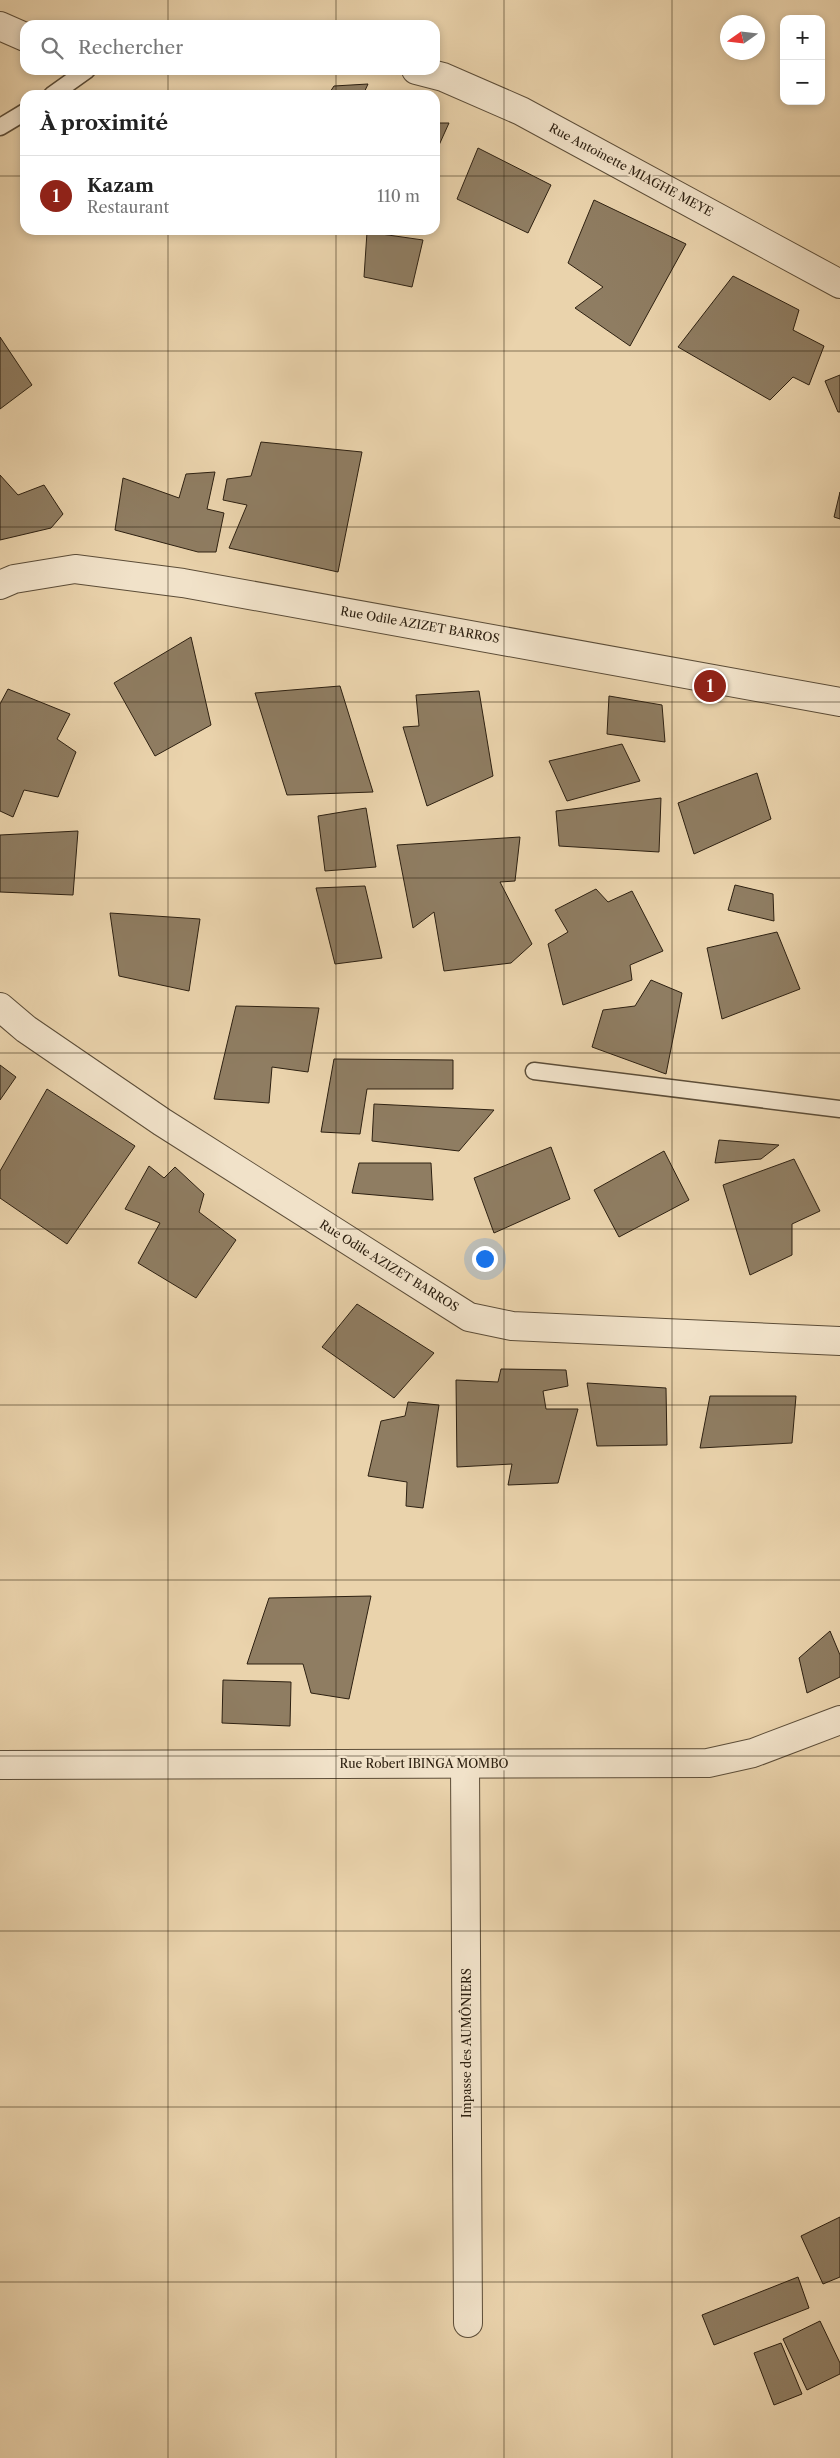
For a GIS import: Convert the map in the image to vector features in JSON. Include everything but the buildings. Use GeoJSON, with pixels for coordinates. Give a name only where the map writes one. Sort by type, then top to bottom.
{"type":"FeatureCollection","features":[{"type":"Feature","properties":{"kind":"street"},"geometry":{"type":"LineString","coordinates":[[0,26],[20,35]]}},
{"type":"Feature","properties":{"kind":"street","name":"Rue Antoinette MIAGHE MEYE"},"geometry":{"type":"LineString","coordinates":[[435,75],[521,110],[840,284]]}},
{"type":"Feature","properties":{"kind":"street","name":"Rue Odile AZIZET BARROS"},"geometry":{"type":"LineString","coordinates":[[0,585],[14,579],[75,569],[183,583],[840,702]]}},
{"type":"Feature","properties":{"kind":"street","name":"Rue Odile AZIZET BARROS"},"geometry":{"type":"LineString","coordinates":[[0,1007],[26,1029],[162,1122],[469,1316],[512,1326],[840,1341]]}},
{"type":"Feature","properties":{"kind":"street","name":"Rue Robert IBINGA MOMBO"},"geometry":{"type":"LineString","coordinates":[[0,1765],[708,1763],[753,1753],[840,1720]]}},
{"type":"Feature","properties":{"kind":"street","name":"Impasse des AUMÔNIERS"},"geometry":{"type":"LineString","coordinates":[[465,1764],[468,2323]]}},
{"type":"Feature","properties":{"kind":"lane"},"geometry":{"type":"LineString","coordinates":[[59,90],[80,75]]}},
{"type":"Feature","properties":{"kind":"lane"},"geometry":{"type":"LineString","coordinates":[[0,127],[20,115]]}},
{"type":"Feature","properties":{"kind":"lane"},"geometry":{"type":"LineString","coordinates":[[534,1071],[840,1109]]}},
{"type":"Feature","properties":{"kind":"place","name":"Kazam"},"geometry":{"type":"Point","coordinates":[710,686]}}]}
